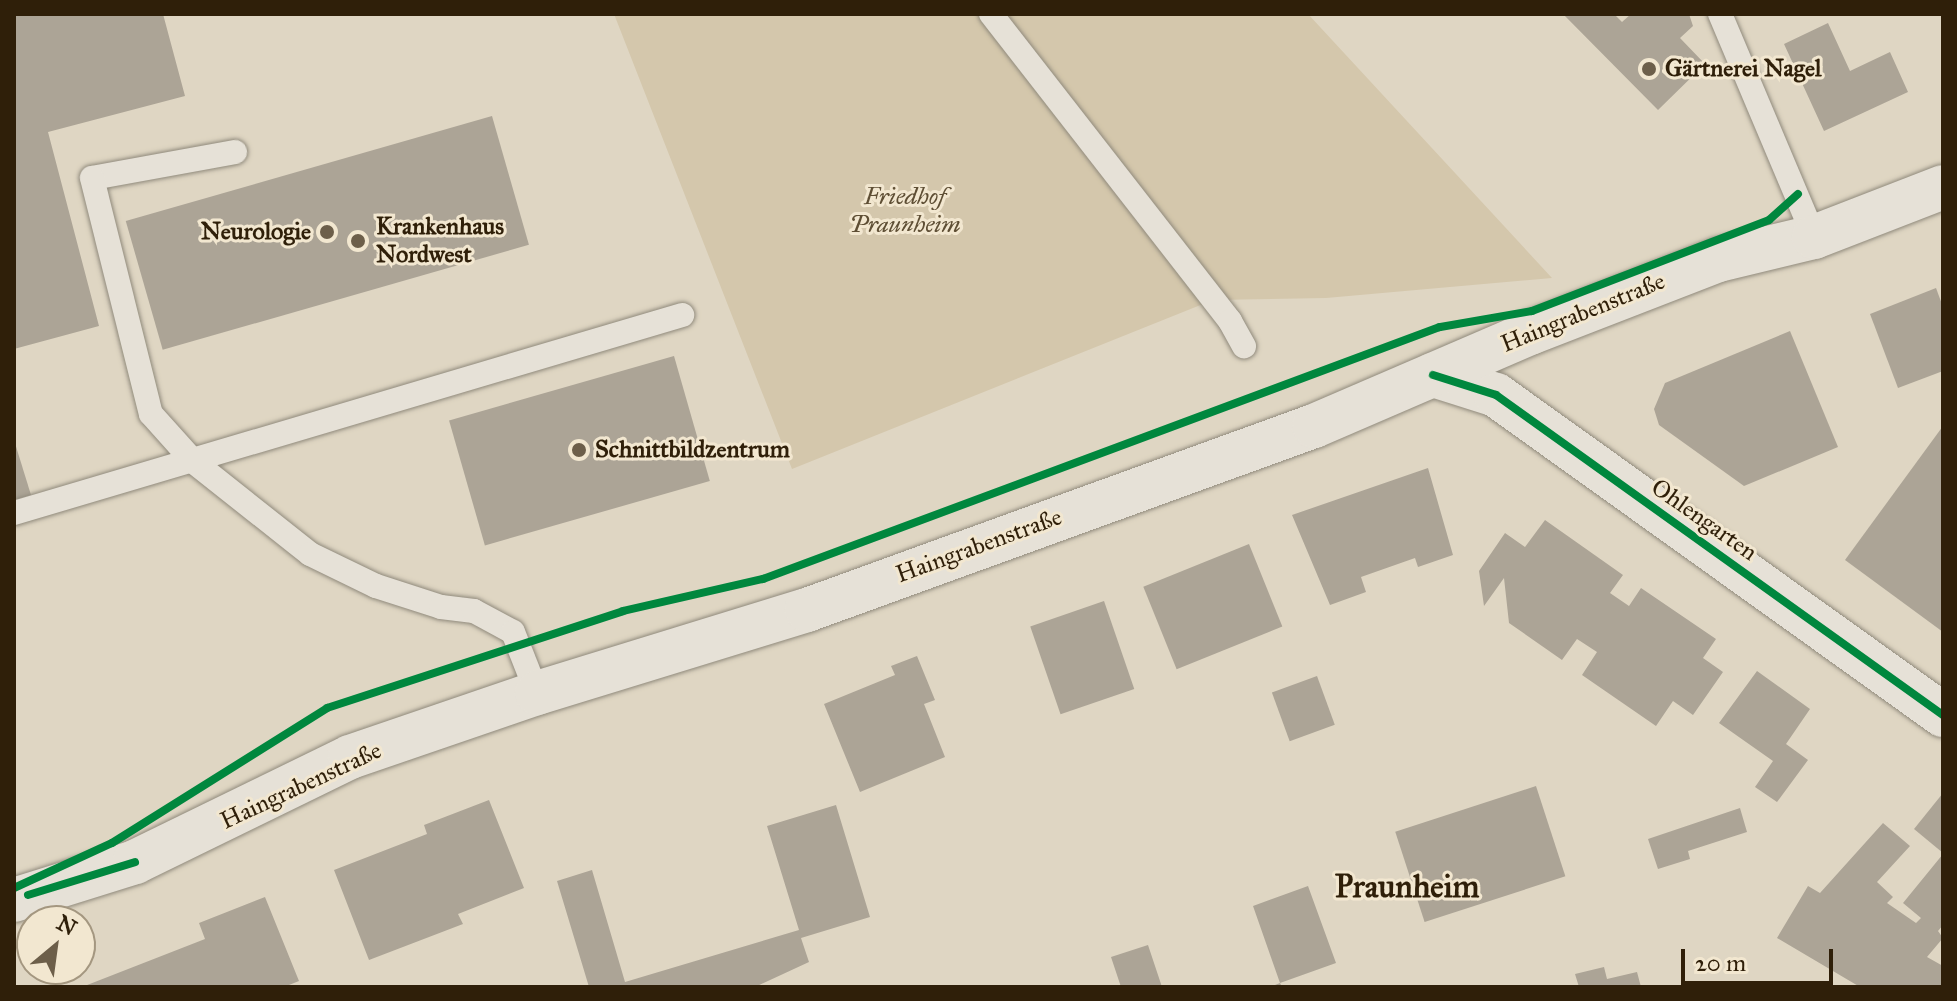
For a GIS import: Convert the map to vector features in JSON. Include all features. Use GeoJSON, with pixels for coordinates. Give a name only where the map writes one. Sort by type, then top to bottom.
{"type":"FeatureCollection","features":[{"type":"Feature","properties":{"kind":"main road","name":"Haingrabenstraße"},"geometry":{"type":"LineString","coordinates":[[14,900],[135,862],[350,757],[537,693],[807,610],[1314,426],[1718,260],[1814,237],[1943,187]]}},
{"type":"Feature","properties":{"kind":"main road","name":"Ohlengarten"},"geometry":{"type":"LineString","coordinates":[[1433,375],[1496,395],[1943,715]]}},
{"type":"Feature","properties":{"kind":"lane"},"geometry":{"type":"LineString","coordinates":[[991,14],[1221,308],[1244,346]]}},
{"type":"Feature","properties":{"kind":"lane"},"geometry":{"type":"LineString","coordinates":[[1720,14],[1814,237]]}},
{"type":"Feature","properties":{"kind":"lane"},"geometry":{"type":"LineString","coordinates":[[235,152],[92,178],[151,414],[194,462],[310,554],[376,586],[441,607],[474,611],[513,632],[537,693]]}},
{"type":"Feature","properties":{"kind":"lane"},"geometry":{"type":"LineString","coordinates":[[14,513],[682,315]]}},
{"type":"Feature","properties":{"kind":"green space","name":"Friedhof Praunheim"},"geometry":{"type":"Polygon","coordinates":[[[614,14],[1308,14],[1552,278],[1326,298],[1213,300],[792,469],[614,14]]]}},
{"type":"Feature","properties":{"kind":"building"},"geometry":{"type":"Polygon","coordinates":[[[14,14],[163,14],[185,96],[48,132],[99,326],[14,349],[14,14]]]}},
{"type":"Feature","properties":{"kind":"building"},"geometry":{"type":"Polygon","coordinates":[[[1563,14],[1614,14],[1622,22],[1631,14],[1689,14],[1693,26],[1680,38],[1705,64],[1658,110],[1563,14]]]}},
{"type":"Feature","properties":{"kind":"building"},"geometry":{"type":"Polygon","coordinates":[[[1828,23],[1850,71],[1890,52],[1908,92],[1824,131],[1784,44],[1828,23]]]}},
{"type":"Feature","properties":{"kind":"building","name":"Neurologie"},"geometry":{"type":"Polygon","coordinates":[[[492,116],[529,245],[163,350],[126,221],[492,116]]]}},
{"type":"Feature","properties":{"kind":"building"},"geometry":{"type":"Polygon","coordinates":[[[1936,288],[1943,307],[1943,371],[1898,388],[1870,314],[1936,288]]]}},
{"type":"Feature","properties":{"kind":"building"},"geometry":{"type":"Polygon","coordinates":[[[1790,331],[1838,447],[1744,486],[1659,425],[1654,409],[1665,383],[1790,331]]]}},
{"type":"Feature","properties":{"kind":"building","name":"Schnittbildzentrum"},"geometry":{"type":"Polygon","coordinates":[[[674,356],[710,481],[485,545],[449,420],[674,356]]]}},
{"type":"Feature","properties":{"kind":"building"},"geometry":{"type":"Polygon","coordinates":[[[1943,426],[1943,632],[1845,560],[1943,426]]]}},
{"type":"Feature","properties":{"kind":"building"},"geometry":{"type":"Polygon","coordinates":[[[14,440],[31,495],[14,500],[14,440]]]}},
{"type":"Feature","properties":{"kind":"building"},"geometry":{"type":"Polygon","coordinates":[[[1428,468],[1453,555],[1418,567],[1415,558],[1361,577],[1366,592],[1330,605],[1292,515],[1428,468]]]}},
{"type":"Feature","properties":{"kind":"building"},"geometry":{"type":"Polygon","coordinates":[[[1545,520],[1623,575],[1610,593],[1629,606],[1641,588],[1716,639],[1703,658],[1723,672],[1693,715],[1673,701],[1656,726],[1582,675],[1597,652],[1577,639],[1562,660],[1509,623],[1504,578],[1484,606],[1479,571],[1505,533],[1525,547],[1545,520]]]}},
{"type":"Feature","properties":{"kind":"building"},"geometry":{"type":"Polygon","coordinates":[[[1249,544],[1282,627],[1177,669],[1143,587],[1249,544]]]}},
{"type":"Feature","properties":{"kind":"building"},"geometry":{"type":"Polygon","coordinates":[[[1104,601],[1134,689],[1061,714],[1030,626],[1104,601]]]}},
{"type":"Feature","properties":{"kind":"building"},"geometry":{"type":"Polygon","coordinates":[[[917,656],[935,700],[924,704],[945,757],[860,792],[824,704],[895,675],[891,666],[917,656]]]}},
{"type":"Feature","properties":{"kind":"building"},"geometry":{"type":"Polygon","coordinates":[[[1757,671],[1810,709],[1786,744],[1808,760],[1777,802],[1755,787],[1773,761],[1719,723],[1757,671]]]}},
{"type":"Feature","properties":{"kind":"building"},"geometry":{"type":"Polygon","coordinates":[[[1317,676],[1335,725],[1290,741],[1272,692],[1317,676]]]}},
{"type":"Feature","properties":{"kind":"building"},"geometry":{"type":"Polygon","coordinates":[[[1536,786],[1565,876],[1425,922],[1395,832],[1536,786]]]}},
{"type":"Feature","properties":{"kind":"building"},"geometry":{"type":"Polygon","coordinates":[[[1943,793],[1943,853],[1914,829],[1943,793]]]}},
{"type":"Feature","properties":{"kind":"building"},"geometry":{"type":"Polygon","coordinates":[[[489,800],[524,888],[458,914],[463,924],[369,960],[334,870],[427,834],[424,825],[489,800]]]}},
{"type":"Feature","properties":{"kind":"building"},"geometry":{"type":"Polygon","coordinates":[[[836,805],[870,917],[801,938],[809,962],[755,987],[589,987],[557,881],[592,870],[625,982],[799,930],[767,826],[836,805]]]}},
{"type":"Feature","properties":{"kind":"building"},"geometry":{"type":"Polygon","coordinates":[[[1740,808],[1747,832],[1688,851],[1690,859],[1658,869],[1648,839],[1740,808]]]}},
{"type":"Feature","properties":{"kind":"building"},"geometry":{"type":"Polygon","coordinates":[[[1883,823],[1910,846],[1877,882],[1893,897],[1887,903],[1916,923],[1921,918],[1903,903],[1943,854],[1943,925],[1938,931],[1943,938],[1927,957],[1943,966],[1943,987],[1860,987],[1777,938],[1808,886],[1820,893],[1883,823]]]}},
{"type":"Feature","properties":{"kind":"building"},"geometry":{"type":"Polygon","coordinates":[[[1308,886],[1336,963],[1280,983],[1253,906],[1308,886]]]}},
{"type":"Feature","properties":{"kind":"building"},"geometry":{"type":"Polygon","coordinates":[[[265,897],[299,981],[284,987],[82,987],[96,985],[96,982],[205,939],[199,923],[265,897]]]}},
{"type":"Feature","properties":{"kind":"building"},"geometry":{"type":"Polygon","coordinates":[[[1148,945],[1162,987],[1121,987],[1111,957],[1148,945]]]}},
{"type":"Feature","properties":{"kind":"building"},"geometry":{"type":"Polygon","coordinates":[[[1604,967],[1607,979],[1637,972],[1641,987],[1579,987],[1575,974],[1604,967]]]}},
{"type":"Feature","properties":{"kind":"cycle path"},"geometry":{"type":"LineString","coordinates":[[14,888],[112,843],[327,708],[623,611],[763,579],[1440,327],[1532,311],[1769,220],[1798,194]]}},
{"type":"Feature","properties":{"kind":"cycle path"},"geometry":{"type":"LineString","coordinates":[[1433,375],[1496,395],[1943,715]]}},
{"type":"Feature","properties":{"kind":"cycle path"},"geometry":{"type":"LineString","coordinates":[[28,895],[135,862]]}},
{"type":"Feature","properties":{"kind":"place","name":"Gärtnerei Nagel"},"geometry":{"type":"Point","coordinates":[1649,69]}},
{"type":"Feature","properties":{"kind":"place","name":"Neurologie"},"geometry":{"type":"Point","coordinates":[327,232]}},
{"type":"Feature","properties":{"kind":"place","name":"Krankenhaus Nordwest"},"geometry":{"type":"Point","coordinates":[358,241]}},
{"type":"Feature","properties":{"kind":"place","name":"Schnittbildzentrum"},"geometry":{"type":"Point","coordinates":[579,450]}},
{"type":"Feature","properties":{"kind":"district","name":"Praunheim"},"geometry":{"type":"Point","coordinates":[1407,887]}}]}
